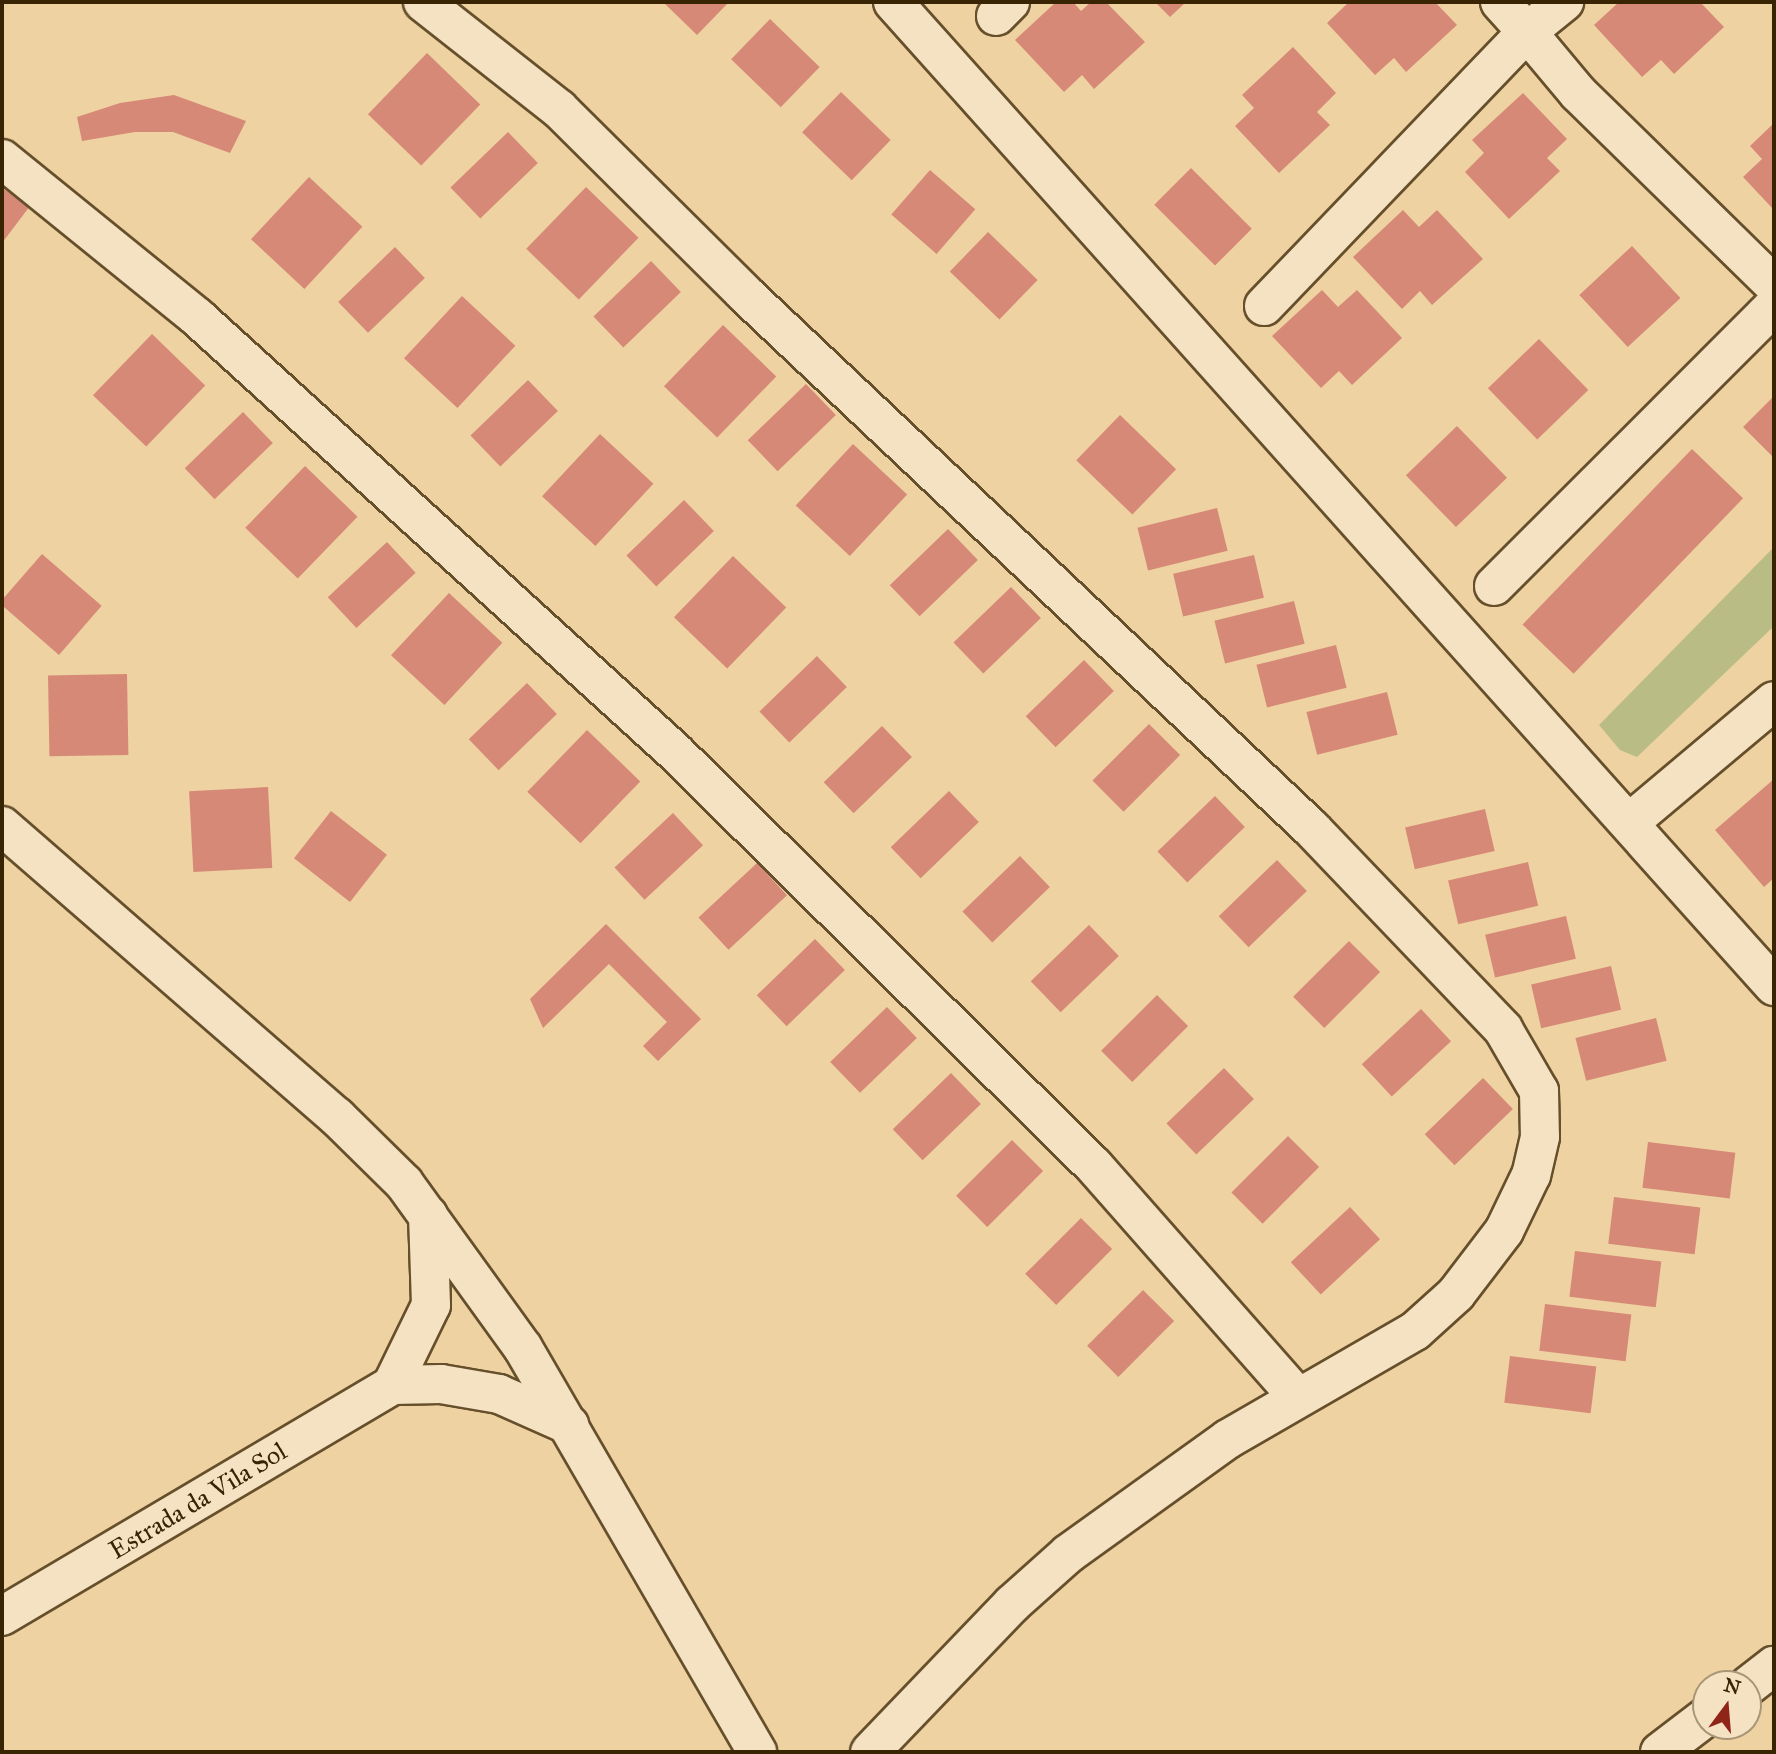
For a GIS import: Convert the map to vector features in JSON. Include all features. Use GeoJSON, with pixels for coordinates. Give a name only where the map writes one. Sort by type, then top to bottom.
{"type":"FeatureCollection","features":[{"type":"Feature","properties":{"kind":"street"},"geometry":{"type":"LineString","coordinates":[[423,2],[559,109],[744,293],[1312,829],[1503,1029],[1528,1065],[1539,1091],[1540,1137],[1531,1175],[1504,1231],[1456,1294],[1415,1331],[1297,1396],[1166,1480],[1068,1554],[1012,1604],[870,1752]]}},
{"type":"Feature","properties":{"kind":"street"},"geometry":{"type":"LineString","coordinates":[[894,2],[1774,986]]}},
{"type":"Feature","properties":{"kind":"street"},"geometry":{"type":"LineString","coordinates":[[1500,2],[1578,93],[1774,285]]}},
{"type":"Feature","properties":{"kind":"street"},"geometry":{"type":"LineString","coordinates":[[1264,306],[1527,32],[1564,2]]}},
{"type":"Feature","properties":{"kind":"street"},"geometry":{"type":"LineString","coordinates":[[2,159],[197,317],[675,752],[1094,1166],[1297,1396]]}},
{"type":"Feature","properties":{"kind":"street"},"geometry":{"type":"LineString","coordinates":[[1494,586],[1774,306]]}},
{"type":"Feature","properties":{"kind":"street"},"geometry":{"type":"LineString","coordinates":[[1630,822],[1774,701]]}},
{"type":"Feature","properties":{"kind":"street"},"geometry":{"type":"LineString","coordinates":[[2,826],[376,1152],[428,1215],[523,1348],[757,1752]]}},
{"type":"Feature","properties":{"kind":"street"},"geometry":{"type":"LineString","coordinates":[[392,1385],[431,1305],[428,1215]]}},
{"type":"Feature","properties":{"kind":"street","name":"Estrada da Vila Sol"},"geometry":{"type":"LineString","coordinates":[[2,1616],[392,1385],[442,1384],[499,1394],[569,1425]]}},
{"type":"Feature","properties":{"kind":"street"},"geometry":{"type":"LineString","coordinates":[[1660,1752],[1692,1728]]}},
{"type":"Feature","properties":{"kind":"green space"},"geometry":{"type":"Polygon","coordinates":[[[1774,547],[1774,626],[1637,757],[1620,750],[1599,725],[1774,547]]]}},
{"type":"Feature","properties":{"kind":"building"},"geometry":{"type":"Polygon","coordinates":[[[663,2],[729,2],[697,35],[663,2]]]}},
{"type":"Feature","properties":{"kind":"building"},"geometry":{"type":"Polygon","coordinates":[[[1056,2],[1073,2],[1081,11],[1091,2],[1106,2],[1145,42],[1094,89],[1082,75],[1064,92],[1015,40],[1056,2]]]}},
{"type":"Feature","properties":{"kind":"building"},"geometry":{"type":"Polygon","coordinates":[[[1155,2],[1186,2],[1170,17],[1155,2]]]}},
{"type":"Feature","properties":{"kind":"building"},"geometry":{"type":"Polygon","coordinates":[[[1349,2],[1435,2],[1457,25],[1406,72],[1394,58],[1375,75],[1327,23],[1349,2]]]}},
{"type":"Feature","properties":{"kind":"building"},"geometry":{"type":"Polygon","coordinates":[[[1619,2],[1700,2],[1724,27],[1674,74],[1661,60],[1642,77],[1594,25],[1619,2]]]}},
{"type":"Feature","properties":{"kind":"building"},"geometry":{"type":"Polygon","coordinates":[[[770,19],[820,67],[781,107],[731,59],[770,19]]]}},
{"type":"Feature","properties":{"kind":"building"},"geometry":{"type":"Polygon","coordinates":[[[1293,47],[1336,93],[1317,112],[1330,125],[1279,173],[1235,126],[1254,108],[1242,95],[1293,47]]]}},
{"type":"Feature","properties":{"kind":"building"},"geometry":{"type":"Polygon","coordinates":[[[427,53],[480,104],[421,166],[368,114],[427,53]]]}},
{"type":"Feature","properties":{"kind":"building"},"geometry":{"type":"Polygon","coordinates":[[[841,92],[891,140],[852,180],[802,132],[841,92]]]}},
{"type":"Feature","properties":{"kind":"building"},"geometry":{"type":"Polygon","coordinates":[[[1523,93],[1567,139],[1547,158],[1560,171],[1509,219],[1465,172],[1484,153],[1472,140],[1523,93]]]}},
{"type":"Feature","properties":{"kind":"building"},"geometry":{"type":"Polygon","coordinates":[[[174,95],[246,121],[230,153],[173,132],[135,132],[82,141],[77,117],[120,103],[174,95]]]}},
{"type":"Feature","properties":{"kind":"building"},"geometry":{"type":"Polygon","coordinates":[[[1774,123],[1774,210],[1743,177],[1762,159],[1750,146],[1774,123]]]}},
{"type":"Feature","properties":{"kind":"building"},"geometry":{"type":"Polygon","coordinates":[[[508,132],[538,163],[480,219],[450,188],[508,132]]]}},
{"type":"Feature","properties":{"kind":"building"},"geometry":{"type":"Polygon","coordinates":[[[1191,168],[1252,229],[1215,266],[1154,205],[1191,168]]]}},
{"type":"Feature","properties":{"kind":"building"},"geometry":{"type":"Polygon","coordinates":[[[930,170],[975,209],[937,254],[891,215],[930,170]]]}},
{"type":"Feature","properties":{"kind":"building"},"geometry":{"type":"Polygon","coordinates":[[[309,177],[362,227],[304,289],[251,239],[309,177]]]}},
{"type":"Feature","properties":{"kind":"building"},"geometry":{"type":"Polygon","coordinates":[[[586,187],[639,238],[579,300],[526,249],[586,187]]]}},
{"type":"Feature","properties":{"kind":"building"},"geometry":{"type":"Polygon","coordinates":[[[2,188],[30,206],[2,243],[2,188]]]}},
{"type":"Feature","properties":{"kind":"building"},"geometry":{"type":"Polygon","coordinates":[[[1403,210],[1419,227],[1437,210],[1483,259],[1432,305],[1420,291],[1402,309],[1353,257],[1403,210]]]}},
{"type":"Feature","properties":{"kind":"building"},"geometry":{"type":"Polygon","coordinates":[[[988,232],[1038,280],[999,319],[950,272],[988,232]]]}},
{"type":"Feature","properties":{"kind":"building"},"geometry":{"type":"Polygon","coordinates":[[[1632,246],[1680,298],[1628,347],[1579,295],[1632,246]]]}},
{"type":"Feature","properties":{"kind":"building"},"geometry":{"type":"Polygon","coordinates":[[[395,247],[425,278],[368,333],[338,302],[395,247]]]}},
{"type":"Feature","properties":{"kind":"building"},"geometry":{"type":"Polygon","coordinates":[[[651,261],[681,292],[623,348],[593,317],[651,261]]]}},
{"type":"Feature","properties":{"kind":"building"},"geometry":{"type":"Polygon","coordinates":[[[1322,290],[1338,307],[1357,290],[1402,338],[1352,385],[1339,371],[1321,388],[1272,336],[1322,290]]]}},
{"type":"Feature","properties":{"kind":"building"},"geometry":{"type":"Polygon","coordinates":[[[462,296],[515,346],[457,408],[404,358],[462,296]]]}},
{"type":"Feature","properties":{"kind":"building"},"geometry":{"type":"Polygon","coordinates":[[[723,325],[776,376],[717,438],[664,386],[723,325]]]}},
{"type":"Feature","properties":{"kind":"building"},"geometry":{"type":"Polygon","coordinates":[[[152,334],[205,385],[146,447],[93,395],[152,334]]]}},
{"type":"Feature","properties":{"kind":"building"},"geometry":{"type":"Polygon","coordinates":[[[1539,339],[1588,390],[1537,439],[1488,388],[1539,339]]]}},
{"type":"Feature","properties":{"kind":"building"},"geometry":{"type":"Polygon","coordinates":[[[528,380],[558,411],[500,467],[470,436],[528,380]]]}},
{"type":"Feature","properties":{"kind":"building"},"geometry":{"type":"Polygon","coordinates":[[[806,384],[836,415],[778,471],[748,440],[806,384]]]}},
{"type":"Feature","properties":{"kind":"building"},"geometry":{"type":"Polygon","coordinates":[[[1774,396],[1774,458],[1743,427],[1774,396]]]}},
{"type":"Feature","properties":{"kind":"building"},"geometry":{"type":"Polygon","coordinates":[[[243,412],[273,443],[215,499],[185,468],[243,412]]]}},
{"type":"Feature","properties":{"kind":"building"},"geometry":{"type":"Polygon","coordinates":[[[1120,415],[1176,469],[1132,515],[1076,460],[1120,415]]]}},
{"type":"Feature","properties":{"kind":"building"},"geometry":{"type":"Polygon","coordinates":[[[1457,426],[1507,478],[1456,527],[1406,475],[1457,426]]]}},
{"type":"Feature","properties":{"kind":"building"},"geometry":{"type":"Polygon","coordinates":[[[600,434],[653,484],[595,546],[542,496],[600,434]]]}},
{"type":"Feature","properties":{"kind":"building"},"geometry":{"type":"Polygon","coordinates":[[[853,444],[907,494],[850,556],[796,505],[853,444]]]}},
{"type":"Feature","properties":{"kind":"building"},"geometry":{"type":"Polygon","coordinates":[[[1692,449],[1743,498],[1574,674],[1523,625],[1692,449]]]}},
{"type":"Feature","properties":{"kind":"building"},"geometry":{"type":"Polygon","coordinates":[[[305,466],[358,517],[298,579],[245,528],[305,466]]]}},
{"type":"Feature","properties":{"kind":"building"},"geometry":{"type":"Polygon","coordinates":[[[684,500],[714,531],[656,587],[626,556],[684,500]]]}},
{"type":"Feature","properties":{"kind":"building"},"geometry":{"type":"Polygon","coordinates":[[[1217,508],[1228,551],[1148,571],[1137,528],[1217,508]]]}},
{"type":"Feature","properties":{"kind":"building"},"geometry":{"type":"Polygon","coordinates":[[[948,529],[978,560],[920,616],[890,585],[948,529]]]}},
{"type":"Feature","properties":{"kind":"building"},"geometry":{"type":"Polygon","coordinates":[[[387,542],[416,573],[356,628],[328,597],[387,542]]]}},
{"type":"Feature","properties":{"kind":"building"},"geometry":{"type":"Polygon","coordinates":[[[42,554],[102,606],[59,655],[2,605],[2,600],[42,554]]]}},
{"type":"Feature","properties":{"kind":"building"},"geometry":{"type":"Polygon","coordinates":[[[1254,555],[1264,598],[1183,617],[1173,574],[1254,555]]]}},
{"type":"Feature","properties":{"kind":"building"},"geometry":{"type":"Polygon","coordinates":[[[733,556],[786,607],[727,669],[674,617],[733,556]]]}},
{"type":"Feature","properties":{"kind":"building"},"geometry":{"type":"Polygon","coordinates":[[[1011,587],[1041,618],[983,674],[953,643],[1011,587]]]}},
{"type":"Feature","properties":{"kind":"building"},"geometry":{"type":"Polygon","coordinates":[[[449,593],[502,643],[444,705],[391,655],[449,593]]]}},
{"type":"Feature","properties":{"kind":"building"},"geometry":{"type":"Polygon","coordinates":[[[1294,601],[1305,644],[1225,664],[1214,621],[1294,601]]]}},
{"type":"Feature","properties":{"kind":"building"},"geometry":{"type":"Polygon","coordinates":[[[1336,645],[1347,688],[1267,708],[1256,665],[1336,645]]]}},
{"type":"Feature","properties":{"kind":"building"},"geometry":{"type":"Polygon","coordinates":[[[817,656],[847,687],[789,743],[759,712],[817,656]]]}},
{"type":"Feature","properties":{"kind":"building"},"geometry":{"type":"Polygon","coordinates":[[[1084,660],[1114,691],[1056,747],[1026,716],[1084,660]]]}},
{"type":"Feature","properties":{"kind":"building"},"geometry":{"type":"Polygon","coordinates":[[[127,674],[128,755],[49,756],[48,675],[127,674]]]}},
{"type":"Feature","properties":{"kind":"building"},"geometry":{"type":"Polygon","coordinates":[[[527,683],[557,714],[499,770],[469,739],[527,683]]]}},
{"type":"Feature","properties":{"kind":"building"},"geometry":{"type":"Polygon","coordinates":[[[1387,692],[1398,735],[1317,755],[1306,712],[1387,692]]]}},
{"type":"Feature","properties":{"kind":"building"},"geometry":{"type":"Polygon","coordinates":[[[1149,724],[1180,755],[1124,812],[1092,781],[1149,724]]]}},
{"type":"Feature","properties":{"kind":"building"},"geometry":{"type":"Polygon","coordinates":[[[882,726],[912,757],[854,813],[824,782],[882,726]]]}},
{"type":"Feature","properties":{"kind":"building"},"geometry":{"type":"Polygon","coordinates":[[[587,730],[640,781],[580,843],[527,792],[587,730]]]}},
{"type":"Feature","properties":{"kind":"building"},"geometry":{"type":"Polygon","coordinates":[[[1774,779],[1774,878],[1764,887],[1715,830],[1774,779]]]}},
{"type":"Feature","properties":{"kind":"building"},"geometry":{"type":"Polygon","coordinates":[[[268,787],[272,868],[193,872],[189,791],[268,787]]]}},
{"type":"Feature","properties":{"kind":"building"},"geometry":{"type":"Polygon","coordinates":[[[949,791],[979,822],[921,878],[891,847],[949,791]]]}},
{"type":"Feature","properties":{"kind":"building"},"geometry":{"type":"Polygon","coordinates":[[[1215,796],[1245,827],[1187,883],[1157,852],[1215,796]]]}},
{"type":"Feature","properties":{"kind":"building"},"geometry":{"type":"Polygon","coordinates":[[[1485,809],[1495,851],[1415,869],[1405,827],[1485,809]]]}},
{"type":"Feature","properties":{"kind":"building"},"geometry":{"type":"Polygon","coordinates":[[[331,811],[387,855],[350,902],[294,858],[331,811]]]}},
{"type":"Feature","properties":{"kind":"building"},"geometry":{"type":"Polygon","coordinates":[[[673,813],[703,845],[644,900],[614,868],[673,813]]]}},
{"type":"Feature","properties":{"kind":"building"},"geometry":{"type":"Polygon","coordinates":[[[1020,856],[1050,887],[992,943],[962,912],[1020,856]]]}},
{"type":"Feature","properties":{"kind":"building"},"geometry":{"type":"Polygon","coordinates":[[[1277,860],[1307,891],[1249,947],[1219,916],[1277,860]]]}},
{"type":"Feature","properties":{"kind":"building"},"geometry":{"type":"Polygon","coordinates":[[[1528,862],[1538,906],[1458,924],[1448,880],[1528,862]]]}},
{"type":"Feature","properties":{"kind":"building"},"geometry":{"type":"Polygon","coordinates":[[[757,863],[787,895],[728,950],[698,918],[757,863]]]}},
{"type":"Feature","properties":{"kind":"building"},"geometry":{"type":"Polygon","coordinates":[[[1566,916],[1576,959],[1495,978],[1485,935],[1566,916]]]}},
{"type":"Feature","properties":{"kind":"building"},"geometry":{"type":"Polygon","coordinates":[[[606,924],[701,1019],[658,1061],[643,1046],[667,1022],[609,964],[543,1028],[530,999],[606,924]]]}},
{"type":"Feature","properties":{"kind":"building"},"geometry":{"type":"Polygon","coordinates":[[[1089,925],[1119,956],[1061,1012],[1031,981],[1089,925]]]}},
{"type":"Feature","properties":{"kind":"building"},"geometry":{"type":"Polygon","coordinates":[[[815,939],[845,970],[787,1026],[757,995],[815,939]]]}},
{"type":"Feature","properties":{"kind":"building"},"geometry":{"type":"Polygon","coordinates":[[[1349,941],[1380,972],[1324,1028],[1293,997],[1349,941]]]}},
{"type":"Feature","properties":{"kind":"building"},"geometry":{"type":"Polygon","coordinates":[[[1611,966],[1621,1010],[1541,1028],[1531,984],[1611,966]]]}},
{"type":"Feature","properties":{"kind":"building"},"geometry":{"type":"Polygon","coordinates":[[[1157,995],[1188,1026],[1132,1082],[1101,1051],[1157,995]]]}},
{"type":"Feature","properties":{"kind":"building"},"geometry":{"type":"Polygon","coordinates":[[[887,1007],[917,1038],[860,1093],[830,1062],[887,1007]]]}},
{"type":"Feature","properties":{"kind":"building"},"geometry":{"type":"Polygon","coordinates":[[[1421,1009],[1451,1041],[1392,1096],[1362,1064],[1421,1009]]]}},
{"type":"Feature","properties":{"kind":"building"},"geometry":{"type":"Polygon","coordinates":[[[1656,1018],[1667,1061],[1586,1081],[1575,1038],[1656,1018]]]}},
{"type":"Feature","properties":{"kind":"building"},"geometry":{"type":"Polygon","coordinates":[[[1224,1068],[1254,1099],[1196,1155],[1166,1124],[1224,1068]]]}},
{"type":"Feature","properties":{"kind":"building"},"geometry":{"type":"Polygon","coordinates":[[[951,1073],[981,1104],[923,1160],[893,1129],[951,1073]]]}},
{"type":"Feature","properties":{"kind":"building"},"geometry":{"type":"Polygon","coordinates":[[[1483,1078],[1513,1109],[1455,1165],[1425,1134],[1483,1078]]]}},
{"type":"Feature","properties":{"kind":"building"},"geometry":{"type":"Polygon","coordinates":[[[1288,1136],[1319,1167],[1263,1224],[1231,1193],[1288,1136]]]}},
{"type":"Feature","properties":{"kind":"building"},"geometry":{"type":"Polygon","coordinates":[[[1012,1140],[1043,1171],[987,1227],[956,1196],[1012,1140]]]}},
{"type":"Feature","properties":{"kind":"building"},"geometry":{"type":"Polygon","coordinates":[[[1648,1142],[1735,1153],[1730,1198],[1642,1188],[1648,1142]]]}},
{"type":"Feature","properties":{"kind":"building"},"geometry":{"type":"Polygon","coordinates":[[[1614,1197],[1700,1208],[1695,1254],[1608,1244],[1614,1197]]]}},
{"type":"Feature","properties":{"kind":"building"},"geometry":{"type":"Polygon","coordinates":[[[1350,1207],[1380,1239],[1321,1294],[1291,1262],[1350,1207]]]}},
{"type":"Feature","properties":{"kind":"building"},"geometry":{"type":"Polygon","coordinates":[[[1081,1218],[1112,1249],[1056,1305],[1025,1274],[1081,1218]]]}},
{"type":"Feature","properties":{"kind":"building"},"geometry":{"type":"Polygon","coordinates":[[[1575,1251],[1661,1262],[1656,1307],[1569,1297],[1575,1251]]]}},
{"type":"Feature","properties":{"kind":"building"},"geometry":{"type":"Polygon","coordinates":[[[1143,1290],[1174,1321],[1118,1377],[1087,1346],[1143,1290]]]}},
{"type":"Feature","properties":{"kind":"building"},"geometry":{"type":"Polygon","coordinates":[[[1545,1304],[1631,1315],[1626,1361],[1539,1351],[1545,1304]]]}},
{"type":"Feature","properties":{"kind":"building"},"geometry":{"type":"Polygon","coordinates":[[[1510,1356],[1596,1367],[1591,1413],[1504,1403],[1510,1356]]]}}]}
